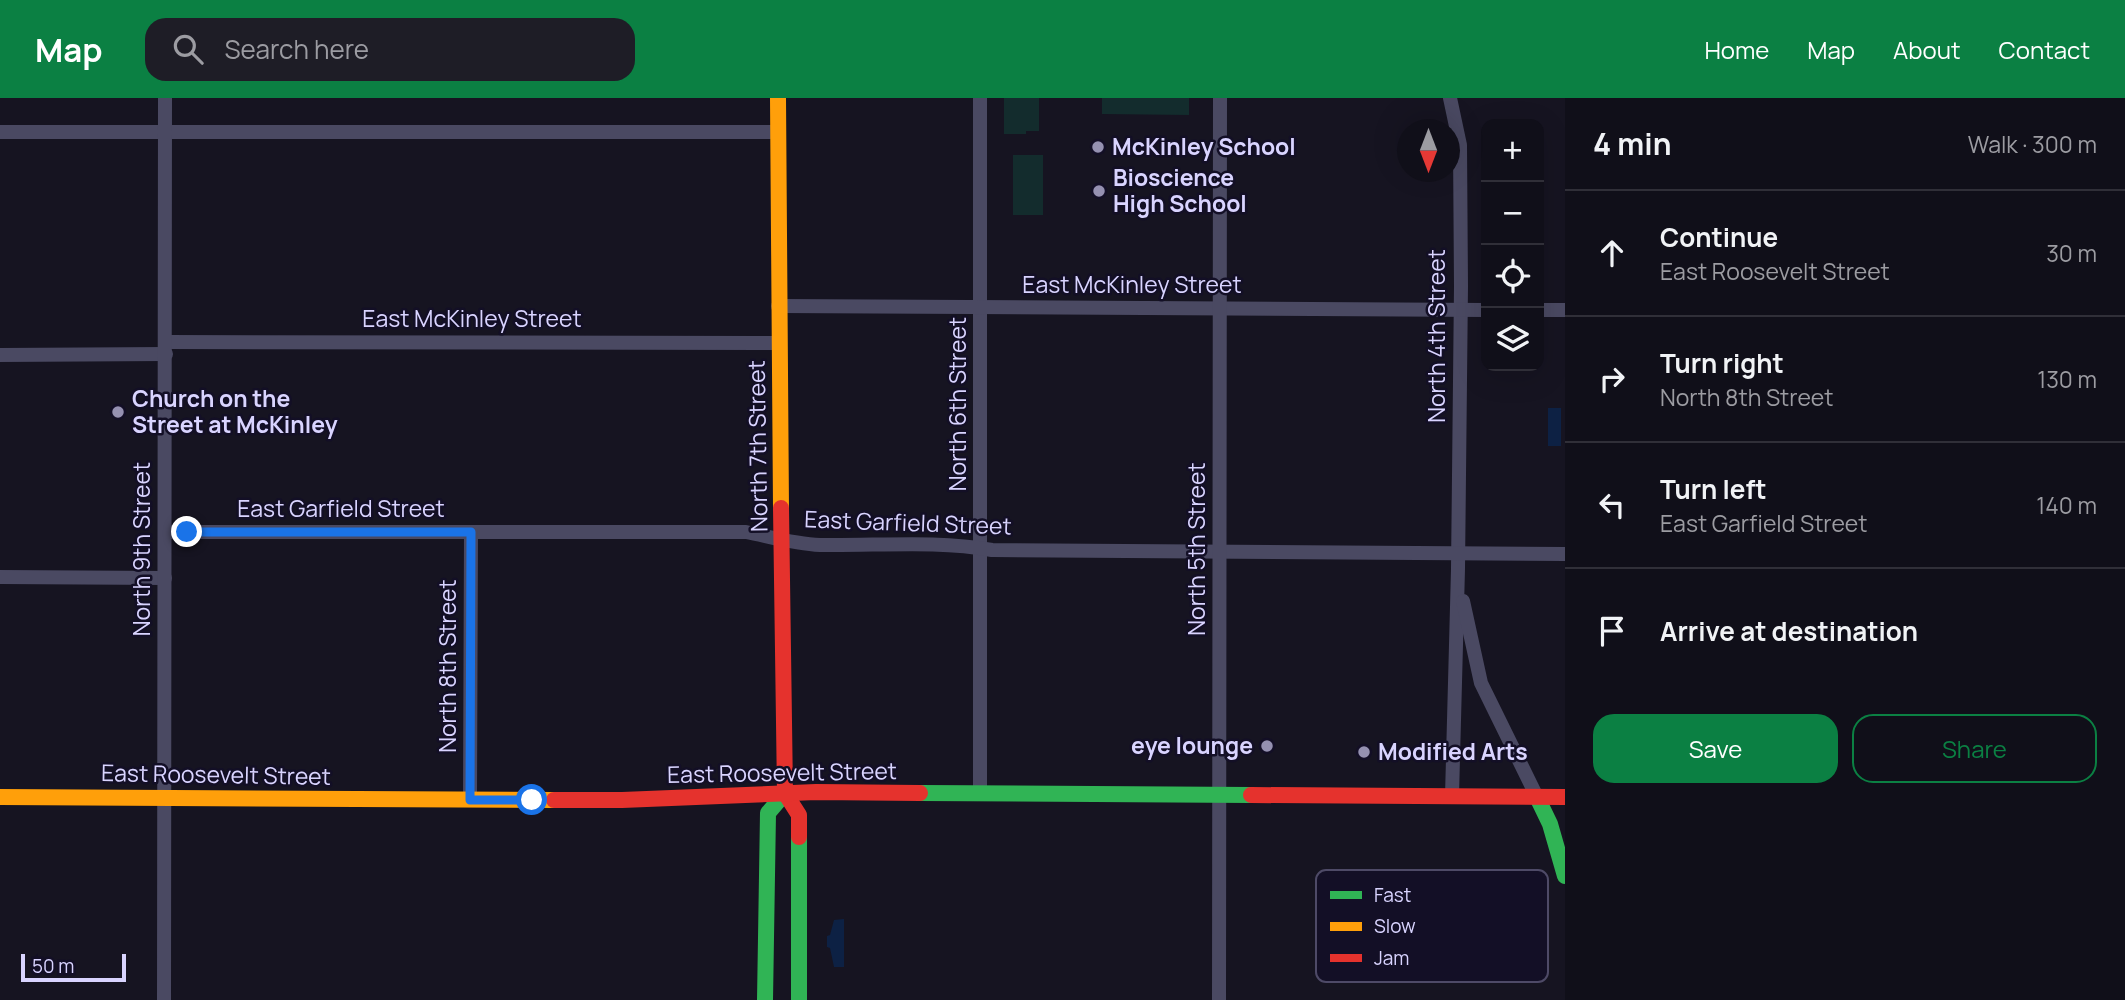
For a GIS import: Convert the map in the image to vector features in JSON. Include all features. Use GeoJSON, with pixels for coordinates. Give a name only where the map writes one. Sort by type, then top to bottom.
{"type":"FeatureCollection","features":[{"type":"Feature","properties":{"kind":"street","name":"North 9th Street"},"geometry":{"type":"LineString","coordinates":[[164,1000],[166,98]]}},
{"type":"Feature","properties":{"kind":"street","name":"North 7th Street"},"geometry":{"type":"LineString","coordinates":[[778,98],[778,343],[785,793],[799,815],[799,1000]]}},
{"type":"Feature","properties":{"kind":"street","name":"North 6th Street"},"geometry":{"type":"LineString","coordinates":[[981,98],[981,794]]}},
{"type":"Feature","properties":{"kind":"street","name":"North 5th Street"},"geometry":{"type":"LineString","coordinates":[[1219,1000],[1220,98]]}},
{"type":"Feature","properties":{"kind":"street","name":"North 4th Street"},"geometry":{"type":"LineString","coordinates":[[1450,98],[1460,145],[1461,310],[1452,796]]}},
{"type":"Feature","properties":{"kind":"street"},"geometry":{"type":"LineString","coordinates":[[0,132],[778,132]]}},
{"type":"Feature","properties":{"kind":"street","name":"East McKinley Street"},"geometry":{"type":"LineString","coordinates":[[778,306],[1481,310]]}},
{"type":"Feature","properties":{"kind":"street"},"geometry":{"type":"LineString","coordinates":[[1544,310],[1565,310]]}},
{"type":"Feature","properties":{"kind":"street","name":"East McKinley Street"},"geometry":{"type":"LineString","coordinates":[[0,355],[166,348],[778,343]]}},
{"type":"Feature","properties":{"kind":"street","name":"East Garfield Street"},"geometry":{"type":"LineString","coordinates":[[165,532],[746,533],[817,545],[956,545],[1000,550],[1565,554]]}},
{"type":"Feature","properties":{"kind":"street","name":"North 8th Street"},"geometry":{"type":"LineString","coordinates":[[470,800],[471,532]]}},
{"type":"Feature","properties":{"kind":"street","name":"North 4th Street"},"geometry":{"type":"LineString","coordinates":[[1458,575],[1477,671],[1537,797]]}},
{"type":"Feature","properties":{"kind":"street"},"geometry":{"type":"LineString","coordinates":[[0,577],[165,578]]}},
{"type":"Feature","properties":{"kind":"street"},"geometry":{"type":"LineString","coordinates":[[765,1000],[768,813],[785,793]]}},
{"type":"Feature","properties":{"kind":"street","name":"East Roosevelt Street"},"geometry":{"type":"LineString","coordinates":[[0,797],[622,800],[785,793],[1219,793],[1565,797]]}},
{"type":"Feature","properties":{"kind":"street"},"geometry":{"type":"LineString","coordinates":[[1537,797],[1550,824],[1565,876]]}},
{"type":"Feature","properties":{"kind":"green space"},"geometry":{"type":"Polygon","coordinates":[[[1004,98],[1039,98],[1039,131],[1004,134],[1004,98]]]}},
{"type":"Feature","properties":{"kind":"green space"},"geometry":{"type":"Polygon","coordinates":[[[1102,98],[1189,98],[1189,115],[1102,114],[1102,98]]]}},
{"type":"Feature","properties":{"kind":"green space"},"geometry":{"type":"Polygon","coordinates":[[[1013,155],[1043,155],[1043,215],[1013,215],[1013,155]]]}},
{"type":"Feature","properties":{"kind":"water"},"geometry":{"type":"Polygon","coordinates":[[[1548,408],[1561,408],[1561,446],[1548,446],[1548,408]]]}},
{"type":"Feature","properties":{"kind":"water"},"geometry":{"type":"Polygon","coordinates":[[[844,919],[844,967],[834,967],[830,948],[827,947],[827,936],[830,935],[834,920],[844,919]]]}},
{"type":"Feature","properties":{"kind":"traffic: fast"},"geometry":{"type":"LineString","coordinates":[[765,1000],[768,813],[785,793]]}},
{"type":"Feature","properties":{"kind":"traffic: fast"},"geometry":{"type":"LineString","coordinates":[[920,793],[1251,795]]}},
{"type":"Feature","properties":{"kind":"traffic: fast"},"geometry":{"type":"LineString","coordinates":[[1537,797],[1550,824],[1565,876]]}},
{"type":"Feature","properties":{"kind":"traffic: fast"},"geometry":{"type":"LineString","coordinates":[[799,837],[799,1000]]}},
{"type":"Feature","properties":{"kind":"traffic: slow"},"geometry":{"type":"LineString","coordinates":[[778,98],[781,508]]}},
{"type":"Feature","properties":{"kind":"traffic: slow"},"geometry":{"type":"LineString","coordinates":[[0,797],[554,800]]}},
{"type":"Feature","properties":{"kind":"traffic: jam"},"geometry":{"type":"LineString","coordinates":[[781,508],[785,793],[799,815],[799,837]]}},
{"type":"Feature","properties":{"kind":"traffic: jam"},"geometry":{"type":"LineString","coordinates":[[554,800],[816,792],[920,793]]}},
{"type":"Feature","properties":{"kind":"traffic: jam"},"geometry":{"type":"LineString","coordinates":[[1251,795],[1565,797]]}},
{"type":"Feature","properties":{"kind":"place","name":"McKinley School"},"geometry":{"type":"Point","coordinates":[1098,147]}},
{"type":"Feature","properties":{"kind":"place","name":"Bioscience High School"},"geometry":{"type":"Point","coordinates":[1099,191]}},
{"type":"Feature","properties":{"kind":"place","name":"Church on the Street at McKinley"},"geometry":{"type":"Point","coordinates":[118,412]}},
{"type":"Feature","properties":{"kind":"place","name":"eye lounge"},"geometry":{"type":"Point","coordinates":[1267,746]}},
{"type":"Feature","properties":{"kind":"place","name":"Modified Arts"},"geometry":{"type":"Point","coordinates":[1364,752]}},
{"type":"Feature","properties":{"kind":"route"},"geometry":{"type":"LineString","coordinates":[[187,532],[471,532],[470,800],[532,800]]}}]}
